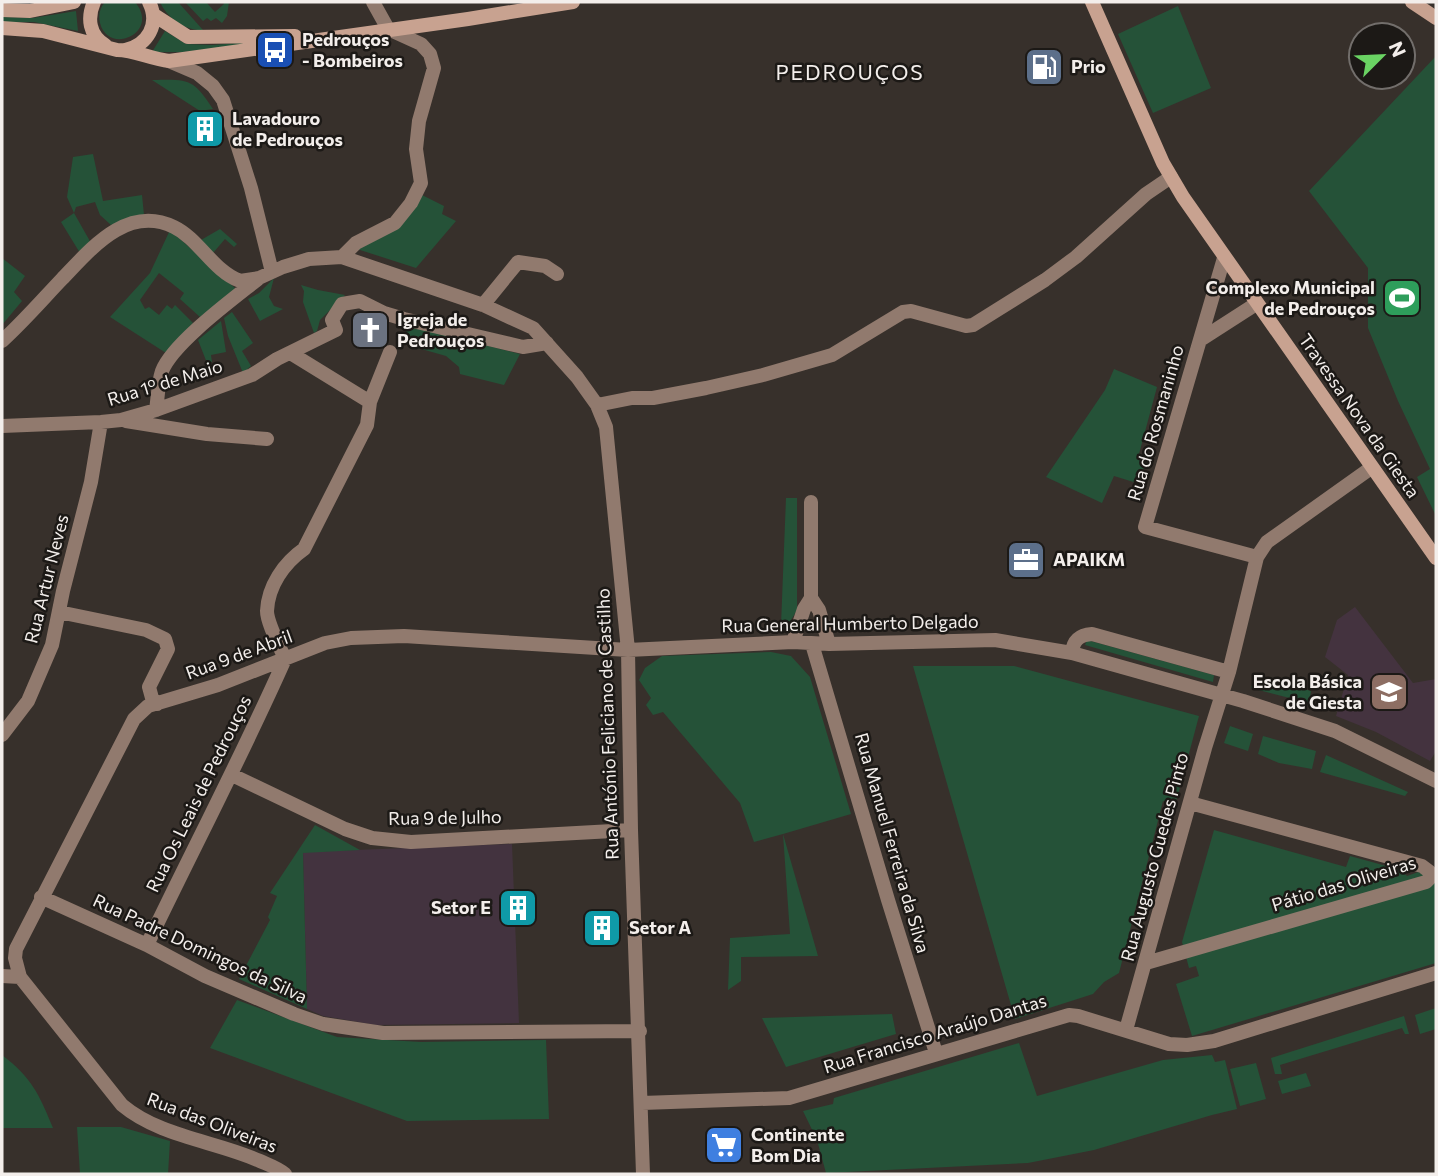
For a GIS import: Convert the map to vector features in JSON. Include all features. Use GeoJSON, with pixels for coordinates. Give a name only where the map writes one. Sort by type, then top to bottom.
{"type":"FeatureCollection","features":[{"type":"Feature","properties":{"kind":"main road"},"geometry":{"type":"LineString","coordinates":[[2,10],[39,10],[74,2]]}},
{"type":"Feature","properties":{"kind":"main road"},"geometry":{"type":"LineString","coordinates":[[94,2],[90,12],[93,33],[109,48]]}},
{"type":"Feature","properties":{"kind":"main road"},"geometry":{"type":"LineString","coordinates":[[2,28],[43,31],[125,50],[153,60],[169,61],[573,2]]}},
{"type":"Feature","properties":{"kind":"main road","name":"Travessa Nova da Giesta"},"geometry":{"type":"LineString","coordinates":[[1092,2],[1171,177],[1224,258],[1436,558]]}},
{"type":"Feature","properties":{"kind":"main road"},"geometry":{"type":"LineString","coordinates":[[1412,2],[1436,18]]}},
{"type":"Feature","properties":{"kind":"main road"},"geometry":{"type":"LineString","coordinates":[[125,50],[133,48],[151,32],[152,8]]}},
{"type":"Feature","properties":{"kind":"main road"},"geometry":{"type":"LineString","coordinates":[[152,8],[188,37],[349,35]]}},
{"type":"Feature","properties":{"kind":"street"},"geometry":{"type":"LineString","coordinates":[[342,257],[356,243],[394,223],[411,203],[421,183],[416,149],[419,121],[434,68],[430,54],[421,44],[388,29],[373,2]]}},
{"type":"Feature","properties":{"kind":"street"},"geometry":{"type":"LineString","coordinates":[[156,410],[162,370],[169,359],[192,335],[266,275],[251,188],[223,100],[213,86],[197,73],[169,61]]}},
{"type":"Feature","properties":{"kind":"street"},"geometry":{"type":"LineString","coordinates":[[597,405],[706,388],[832,355],[902,312],[911,311],[966,326],[972,325],[1045,280],[1076,257],[1146,194],[1171,177]]}},
{"type":"Feature","properties":{"kind":"street","name":"Rua António Feliciano de Castilho"},"geometry":{"type":"LineString","coordinates":[[2,341],[86,253],[114,230],[128,224],[151,221],[166,223],[178,229],[233,278],[247,282],[309,259],[342,257],[483,305],[533,328],[577,377],[597,405],[606,426],[628,650],[631,831],[643,1174]]}},
{"type":"Feature","properties":{"kind":"street","name":"Rua do Rosmaninho"},"geometry":{"type":"LineString","coordinates":[[1224,258],[1145,527],[1257,557]]}},
{"type":"Feature","properties":{"kind":"street"},"geometry":{"type":"LineString","coordinates":[[483,305],[518,262],[545,266],[557,274]]}},
{"type":"Feature","properties":{"kind":"street","name":"Rua 1º de Maio"},"geometry":{"type":"LineString","coordinates":[[2,426],[121,420],[156,410],[252,375],[292,354],[336,330],[332,320],[342,304],[360,301],[404,319],[523,347],[547,343]]}},
{"type":"Feature","properties":{"kind":"street","name":"Rua do Rosmaninho"},"geometry":{"type":"LineString","coordinates":[[1200,340],[1256,304]]}},
{"type":"Feature","properties":{"kind":"street"},"geometry":{"type":"LineString","coordinates":[[285,659],[267,613],[271,596],[281,570],[304,550],[368,425],[370,402],[390,352]]}},
{"type":"Feature","properties":{"kind":"street"},"geometry":{"type":"LineString","coordinates":[[292,354],[370,402]]}},
{"type":"Feature","properties":{"kind":"street"},"geometry":{"type":"LineString","coordinates":[[121,420],[207,434],[267,439]]}},
{"type":"Feature","properties":{"kind":"street","name":"Rua Artur Neves"},"geometry":{"type":"LineString","coordinates":[[2,735],[28,701],[52,645],[91,482],[101,422]]}},
{"type":"Feature","properties":{"kind":"street"},"geometry":{"type":"LineString","coordinates":[[1257,557],[1267,542],[1371,468]]}},
{"type":"Feature","properties":{"kind":"street"},"geometry":{"type":"LineString","coordinates":[[793,642],[804,609],[811,598],[811,502]]}},
{"type":"Feature","properties":{"kind":"street","name":"Rua Augusto Guedes Pinto"},"geometry":{"type":"LineString","coordinates":[[1126,1030],[1229,673],[1257,557]]}},
{"type":"Feature","properties":{"kind":"street"},"geometry":{"type":"LineString","coordinates":[[811,598],[819,610],[829,644]]}},
{"type":"Feature","properties":{"kind":"street"},"geometry":{"type":"LineString","coordinates":[[59,612],[115,625],[132,626],[161,635],[168,649],[149,687],[157,704]]}},
{"type":"Feature","properties":{"kind":"street"},"geometry":{"type":"LineString","coordinates":[[1072,653],[1073,644],[1078,638],[1092,634],[1229,673]]}},
{"type":"Feature","properties":{"kind":"street","name":"Rua 9 de Abril"},"geometry":{"type":"LineString","coordinates":[[20,977],[15,958],[16,949],[134,719],[148,706],[218,685],[338,640],[404,636],[628,650]]}},
{"type":"Feature","properties":{"kind":"street","name":"Rua General Humberto Delgado"},"geometry":{"type":"LineString","coordinates":[[628,650],[793,642],[829,644],[995,640],[1072,653],[1222,695],[1335,731],[1436,781]]}},
{"type":"Feature","properties":{"kind":"street","name":"Rua Manuel Ferreira da Silva"},"geometry":{"type":"LineString","coordinates":[[812,644],[936,1053]]}},
{"type":"Feature","properties":{"kind":"street","name":"Rua Os Leais de Pedrouços"},"geometry":{"type":"LineString","coordinates":[[147,945],[232,775],[285,659]]}},
{"type":"Feature","properties":{"kind":"street","name":"Rua 9 de Julho"},"geometry":{"type":"LineString","coordinates":[[232,775],[345,829],[372,838],[411,842],[631,831]]}},
{"type":"Feature","properties":{"kind":"street","name":"Pátio das Oliveiras"},"geometry":{"type":"LineString","coordinates":[[1146,962],[1426,882],[1430,877],[1430,872],[1422,866],[1190,803]]}},
{"type":"Feature","properties":{"kind":"street","name":"Rua Padre Domingos da Silva"},"geometry":{"type":"LineString","coordinates":[[41,897],[294,1014],[349,1029],[416,1033],[640,1031]]}},
{"type":"Feature","properties":{"kind":"street","name":"Rua Francisco Araújo Dantas"},"geometry":{"type":"LineString","coordinates":[[642,1103],[789,1098],[1069,1015],[1169,1044],[1187,1045],[1214,1041],[1436,973]]}},
{"type":"Feature","properties":{"kind":"street"},"geometry":{"type":"LineString","coordinates":[[2,976],[20,977]]}},
{"type":"Feature","properties":{"kind":"street","name":"Rua das Oliveiras"},"geometry":{"type":"LineString","coordinates":[[20,977],[131,1113],[148,1123],[245,1154],[285,1174]]}},
{"type":"Feature","properties":{"kind":"shaded area","name":"Escola Básica de Giesta"},"geometry":{"type":"Polygon","coordinates":[[[1355,607],[1413,683],[1436,679],[1436,751],[1430,761],[1376,732],[1336,716],[1348,675],[1325,657],[1337,620],[1355,607]]]}},
{"type":"Feature","properties":{"kind":"shaded area"},"geometry":{"type":"Polygon","coordinates":[[[512,844],[519,1023],[376,1025],[323,1016],[307,1009],[303,852],[512,844]]]}},
{"type":"Feature","properties":{"kind":"green space"},"geometry":{"type":"Polygon","coordinates":[[[105,2],[135,2],[141,13],[142,23],[137,31],[121,39],[105,33],[99,17],[105,2]]]}},
{"type":"Feature","properties":{"kind":"green space"},"geometry":{"type":"Polygon","coordinates":[[[160,2],[178,2],[203,30],[177,22],[160,2]]]}},
{"type":"Feature","properties":{"kind":"green space"},"geometry":{"type":"Polygon","coordinates":[[[185,2],[206,2],[215,12],[223,2],[229,2],[227,16],[222,23],[216,18],[203,21],[185,2]]]}},
{"type":"Feature","properties":{"kind":"green space"},"geometry":{"type":"Polygon","coordinates":[[[1178,6],[1211,88],[1153,113],[1118,34],[1178,6]]]}},
{"type":"Feature","properties":{"kind":"green space"},"geometry":{"type":"Polygon","coordinates":[[[76,11],[78,31],[34,22],[2,22],[2,17],[33,18],[76,11]]]}},
{"type":"Feature","properties":{"kind":"green space"},"geometry":{"type":"Polygon","coordinates":[[[165,31],[186,44],[212,45],[306,38],[183,52],[152,52],[165,31]]]}},
{"type":"Feature","properties":{"kind":"green space","name":"Complexo Municipal de Pedrouços"},"geometry":{"type":"Polygon","coordinates":[[[1436,56],[1436,516],[1417,477],[1430,469],[1368,328],[1368,268],[1309,191],[1403,91],[1417,91],[1417,76],[1436,56]]]}},
{"type":"Feature","properties":{"kind":"green space"},"geometry":{"type":"Polygon","coordinates":[[[152,80],[188,82],[200,91],[213,109],[200,111],[152,80]]]}},
{"type":"Feature","properties":{"kind":"green space"},"geometry":{"type":"Polygon","coordinates":[[[93,154],[103,201],[142,195],[144,215],[111,225],[100,215],[95,202],[76,207],[74,213],[67,197],[73,157],[93,154]]]}},
{"type":"Feature","properties":{"kind":"green space"},"geometry":{"type":"Polygon","coordinates":[[[422,195],[444,206],[442,214],[456,221],[416,268],[357,249],[422,195]]]}},
{"type":"Feature","properties":{"kind":"green space"},"geometry":{"type":"Polygon","coordinates":[[[74,213],[91,243],[80,253],[61,222],[74,213]]]}},
{"type":"Feature","properties":{"kind":"green space"},"geometry":{"type":"Polygon","coordinates":[[[220,229],[237,244],[234,247],[225,239],[213,253],[201,240],[220,229]]]}},
{"type":"Feature","properties":{"kind":"green space"},"geometry":{"type":"Polygon","coordinates":[[[170,230],[235,288],[200,317],[180,299],[184,293],[159,273],[140,300],[145,309],[149,307],[159,315],[167,305],[172,309],[175,305],[193,323],[166,353],[110,317],[150,273],[170,230]]]}},
{"type":"Feature","properties":{"kind":"green space"},"geometry":{"type":"Polygon","coordinates":[[[2,258],[25,276],[14,292],[22,301],[2,325],[2,258]]]}},
{"type":"Feature","properties":{"kind":"green space"},"geometry":{"type":"Polygon","coordinates":[[[274,278],[269,297],[274,306],[283,309],[260,321],[248,299],[259,293],[274,278]]]}},
{"type":"Feature","properties":{"kind":"green space"},"geometry":{"type":"Polygon","coordinates":[[[301,285],[345,295],[320,320],[314,333],[303,302],[304,291],[301,285]]]}},
{"type":"Feature","properties":{"kind":"green space"},"geometry":{"type":"Polygon","coordinates":[[[232,312],[253,343],[242,351],[251,366],[243,373],[224,318],[232,312]]]}},
{"type":"Feature","properties":{"kind":"green space"},"geometry":{"type":"Polygon","coordinates":[[[221,321],[226,352],[211,355],[212,362],[207,363],[198,340],[221,321]]]}},
{"type":"Feature","properties":{"kind":"green space"},"geometry":{"type":"Polygon","coordinates":[[[411,326],[520,354],[504,385],[460,374],[459,367],[446,356],[397,342],[411,326]]]}},
{"type":"Feature","properties":{"kind":"green space"},"geometry":{"type":"Polygon","coordinates":[[[1114,369],[1157,387],[1139,454],[1146,459],[1140,484],[1114,476],[1102,503],[1046,477],[1105,390],[1114,369]]]}},
{"type":"Feature","properties":{"kind":"green space"},"geometry":{"type":"Polygon","coordinates":[[[786,498],[797,498],[797,610],[785,626],[781,625],[786,498]]]}},
{"type":"Feature","properties":{"kind":"green space"},"geometry":{"type":"Polygon","coordinates":[[[1087,640],[1214,675],[1213,682],[1085,645],[1087,640]]]}},
{"type":"Feature","properties":{"kind":"green space"},"geometry":{"type":"Polygon","coordinates":[[[771,652],[791,656],[810,677],[851,814],[754,842],[740,803],[663,712],[653,715],[646,705],[651,698],[639,680],[645,668],[662,656],[771,652]]]}},
{"type":"Feature","properties":{"kind":"green space"},"geometry":{"type":"Polygon","coordinates":[[[913,666],[1014,666],[1199,716],[1175,806],[1163,801],[1119,973],[1104,982],[1093,994],[1015,1019],[913,666]]]}},
{"type":"Feature","properties":{"kind":"green space"},"geometry":{"type":"Polygon","coordinates":[[[1255,674],[1311,691],[1309,703],[1251,688],[1255,674]]]}},
{"type":"Feature","properties":{"kind":"green space"},"geometry":{"type":"Polygon","coordinates":[[[1230,726],[1253,734],[1248,751],[1224,743],[1230,726]]]}},
{"type":"Feature","properties":{"kind":"green space"},"geometry":{"type":"Polygon","coordinates":[[[1263,736],[1316,751],[1312,769],[1279,763],[1258,754],[1263,736]]]}},
{"type":"Feature","properties":{"kind":"green space"},"geometry":{"type":"Polygon","coordinates":[[[1326,755],[1408,792],[1405,796],[1320,772],[1326,755]]]}},
{"type":"Feature","properties":{"kind":"green space"},"geometry":{"type":"Polygon","coordinates":[[[315,825],[360,850],[303,853],[307,1009],[239,979],[270,920],[268,917],[277,896],[270,893],[315,825]]]}},
{"type":"Feature","properties":{"kind":"green space"},"geometry":{"type":"Polygon","coordinates":[[[1214,830],[1346,867],[1350,856],[1401,870],[1407,876],[1427,869],[1436,871],[1436,963],[1192,1036],[1176,984],[1199,976],[1196,966],[1189,968],[1182,942],[1214,830]]]}},
{"type":"Feature","properties":{"kind":"green space"},"geometry":{"type":"Polygon","coordinates":[[[783,834],[818,956],[741,957],[741,981],[728,990],[730,938],[790,934],[783,834]]]}},
{"type":"Feature","properties":{"kind":"green space"},"geometry":{"type":"Polygon","coordinates":[[[237,1000],[337,1037],[421,1042],[546,1040],[549,1119],[407,1121],[210,1048],[237,1000]]]}},
{"type":"Feature","properties":{"kind":"green space"},"geometry":{"type":"Polygon","coordinates":[[[1436,1008],[1436,1029],[1420,1034],[1415,1015],[1436,1008]]]}},
{"type":"Feature","properties":{"kind":"green space"},"geometry":{"type":"Polygon","coordinates":[[[892,1014],[896,1034],[786,1067],[762,1018],[892,1014]]]}},
{"type":"Feature","properties":{"kind":"green space"},"geometry":{"type":"Polygon","coordinates":[[[1404,1016],[1409,1034],[1405,1034],[1402,1028],[1280,1065],[1282,1074],[1275,1074],[1271,1058],[1404,1016]]]}},
{"type":"Feature","properties":{"kind":"green space"},"geometry":{"type":"Polygon","coordinates":[[[1019,1043],[1037,1096],[1163,1060],[1212,1055],[1215,1062],[1225,1060],[1237,1109],[1094,1150],[1028,1163],[826,1173],[817,1140],[803,1111],[833,1104],[834,1098],[1019,1043]]]}},
{"type":"Feature","properties":{"kind":"green space"},"geometry":{"type":"Polygon","coordinates":[[[2,1055],[21,1071],[34,1087],[53,1128],[2,1128],[2,1055]]]}},
{"type":"Feature","properties":{"kind":"green space"},"geometry":{"type":"Polygon","coordinates":[[[1256,1063],[1266,1099],[1240,1106],[1230,1069],[1256,1063]]]}},
{"type":"Feature","properties":{"kind":"green space"},"geometry":{"type":"Polygon","coordinates":[[[1306,1073],[1311,1086],[1282,1094],[1278,1081],[1306,1073]]]}},
{"type":"Feature","properties":{"kind":"green space"},"geometry":{"type":"Polygon","coordinates":[[[77,1127],[121,1127],[170,1141],[168,1174],[80,1174],[77,1127]]]}},
{"type":"Feature","properties":{"kind":"place","name":"Pedrouços - Bombeiros"},"geometry":{"type":"Point","coordinates":[275,50]}},
{"type":"Feature","properties":{"kind":"place","name":"Prio"},"geometry":{"type":"Point","coordinates":[1044,67]}},
{"type":"Feature","properties":{"kind":"place","name":"Lavadouro de Pedrouços"},"geometry":{"type":"Point","coordinates":[205,129]}},
{"type":"Feature","properties":{"kind":"place","name":"Complexo Municipal de Pedrouços"},"geometry":{"type":"Point","coordinates":[1402,298]}},
{"type":"Feature","properties":{"kind":"place","name":"Igreja de Pedrouços"},"geometry":{"type":"Point","coordinates":[370,330]}},
{"type":"Feature","properties":{"kind":"place","name":"APAIKM"},"geometry":{"type":"Point","coordinates":[1026,560]}},
{"type":"Feature","properties":{"kind":"place","name":"Escola Básica de Giesta"},"geometry":{"type":"Point","coordinates":[1389,692]}},
{"type":"Feature","properties":{"kind":"place","name":"Setor E"},"geometry":{"type":"Point","coordinates":[518,908]}},
{"type":"Feature","properties":{"kind":"place","name":"Setor A"},"geometry":{"type":"Point","coordinates":[602,928]}},
{"type":"Feature","properties":{"kind":"place","name":"Continente Bom Dia"},"geometry":{"type":"Point","coordinates":[724,1145]}},
{"type":"Feature","properties":{"kind":"district","name":"PEDROUÇOS"},"geometry":{"type":"Point","coordinates":[850,73]}}]}
